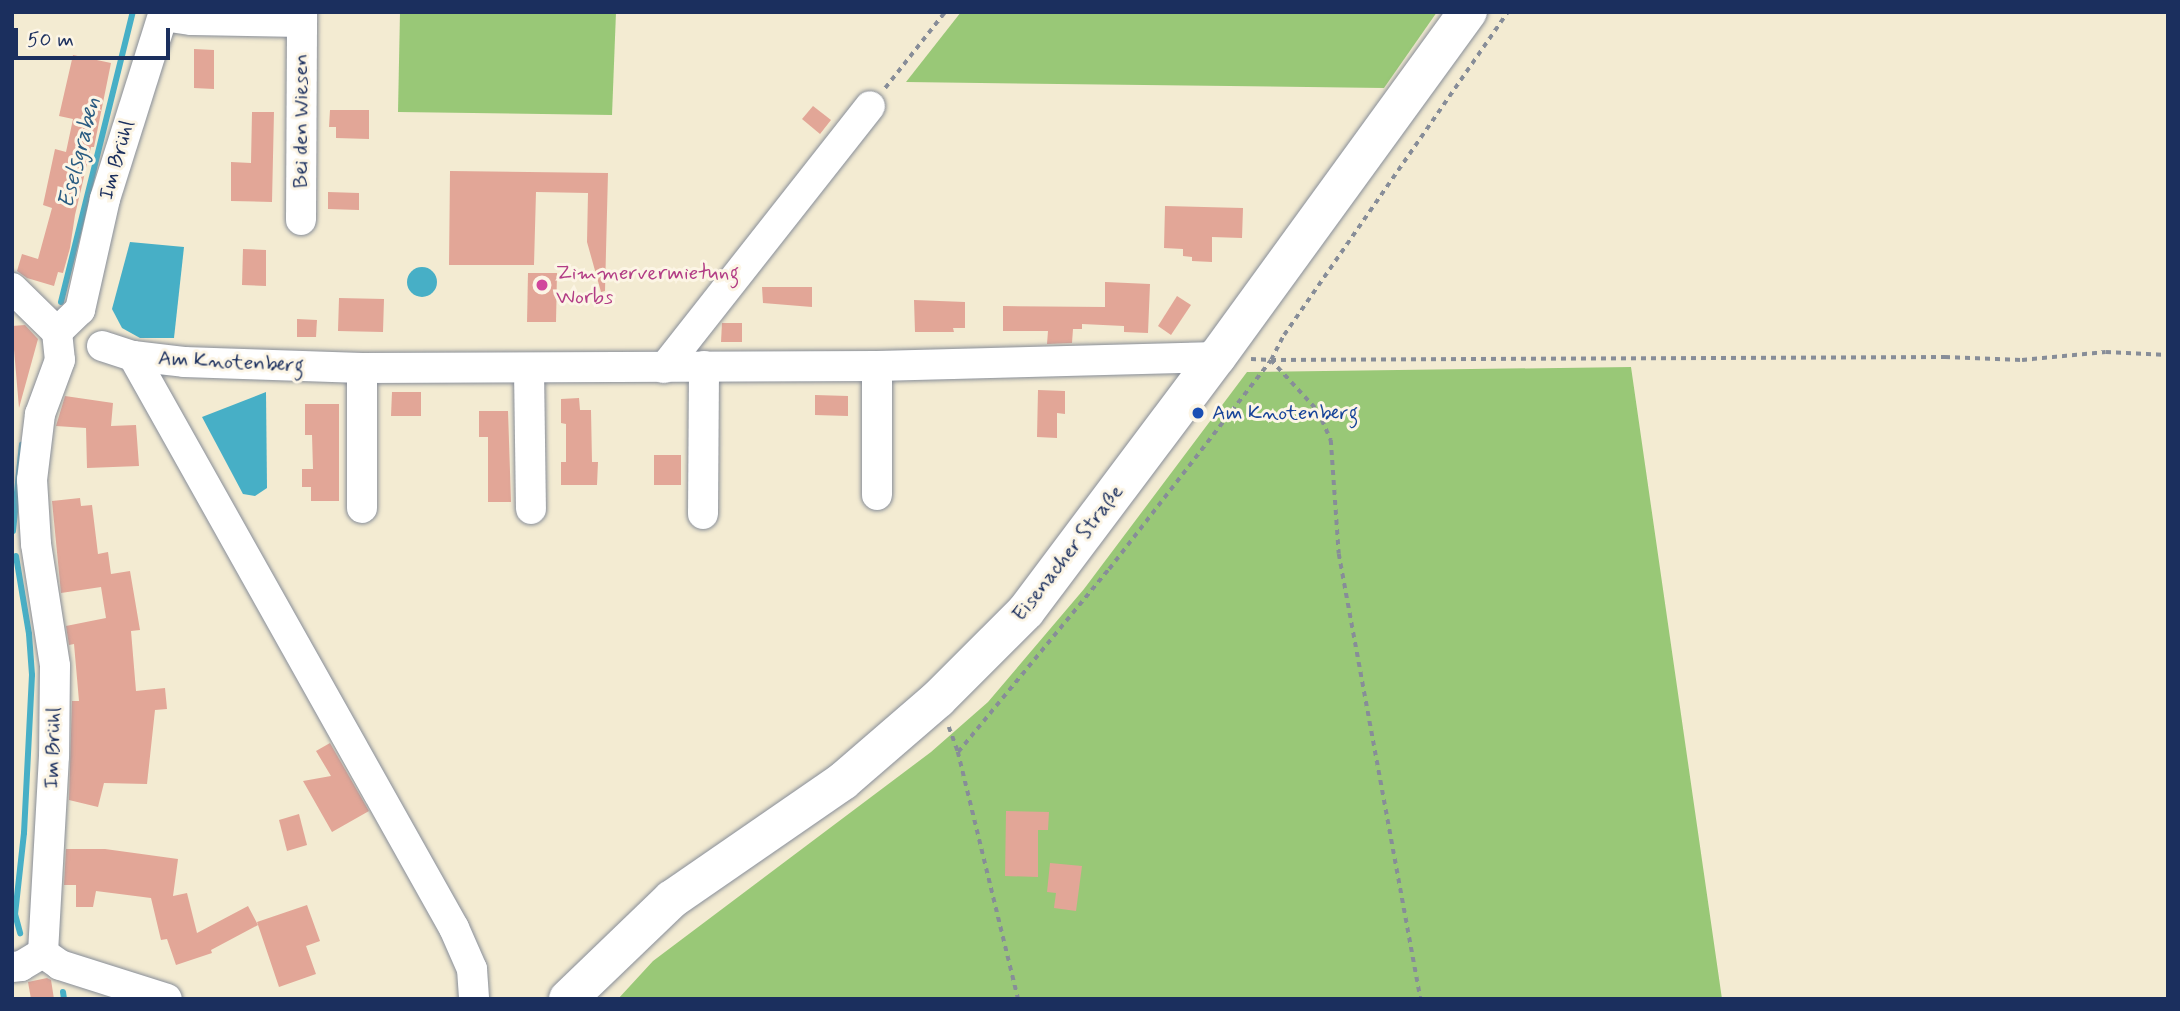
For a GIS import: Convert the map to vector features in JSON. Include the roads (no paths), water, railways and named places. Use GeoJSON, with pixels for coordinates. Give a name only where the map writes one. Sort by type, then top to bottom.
{"type":"FeatureCollection","features":[{"type":"Feature","properties":{"kind":"main road","name":"Eisenacher Straße"},"geometry":{"type":"LineString","coordinates":[[568,999],[672,899],[843,782],[938,699],[1026,611],[1217,357],[1468,12]]}},
{"type":"Feature","properties":{"kind":"street","name":"Bei den Wiesen"},"geometry":{"type":"LineString","coordinates":[[164,14],[192,20],[302,17],[301,220]]}},
{"type":"Feature","properties":{"kind":"street","name":"Im Brühl"},"geometry":{"type":"LineString","coordinates":[[43,953],[54,756],[55,666],[24,543],[40,414],[59,346],[80,310],[105,199],[164,14]]}},
{"type":"Feature","properties":{"kind":"street"},"geometry":{"type":"LineString","coordinates":[[664,368],[870,106]]}},
{"type":"Feature","properties":{"kind":"street"},"geometry":{"type":"LineString","coordinates":[[12,288],[59,346],[102,346]]}},
{"type":"Feature","properties":{"kind":"street"},"geometry":{"type":"LineString","coordinates":[[80,310],[102,346]]}},
{"type":"Feature","properties":{"kind":"street","name":"Am Knotenberg"},"geometry":{"type":"LineString","coordinates":[[102,346],[134,356],[184,362],[362,368],[877,366],[1217,357]]}},
{"type":"Feature","properties":{"kind":"street"},"geometry":{"type":"LineString","coordinates":[[134,356],[454,928],[472,969],[474,999]]}},
{"type":"Feature","properties":{"kind":"street"},"geometry":{"type":"LineString","coordinates":[[703,514],[704,366]]}},
{"type":"Feature","properties":{"kind":"street"},"geometry":{"type":"LineString","coordinates":[[877,366],[877,495]]}},
{"type":"Feature","properties":{"kind":"street"},"geometry":{"type":"LineString","coordinates":[[362,368],[362,508]]}},
{"type":"Feature","properties":{"kind":"street"},"geometry":{"type":"LineString","coordinates":[[529,369],[531,509]]}},
{"type":"Feature","properties":{"kind":"street"},"geometry":{"type":"LineString","coordinates":[[12,967],[43,953],[60,965],[167,999]]}},
{"type":"Feature","properties":{"kind":"water"},"geometry":{"type":"Polygon","coordinates":[[[130,242],[184,247],[174,338],[140,338],[122,328],[112,309],[130,242]]]}},
{"type":"Feature","properties":{"kind":"water"},"geometry":{"type":"Polygon","coordinates":[[[422,267],[433,271],[437,282],[433,293],[422,297],[411,293],[407,282],[411,271],[422,267]]]}},
{"type":"Feature","properties":{"kind":"water"},"geometry":{"type":"Polygon","coordinates":[[[266,392],[267,488],[255,496],[243,494],[202,417],[266,392]]]}},
{"type":"Feature","properties":{"kind":"waterway","name":"Eselsgraben"},"geometry":{"type":"LineString","coordinates":[[61,302],[133,12]]}},
{"type":"Feature","properties":{"kind":"waterway","name":"Eselsgraben"},"geometry":{"type":"LineString","coordinates":[[13,531],[22,444]]}},
{"type":"Feature","properties":{"kind":"waterway","name":"Eselsgraben"},"geometry":{"type":"LineString","coordinates":[[16,556],[29,634],[32,675],[24,833],[15,914],[20,933]]}},
{"type":"Feature","properties":{"kind":"waterway","name":"Eselsgraben"},"geometry":{"type":"LineString","coordinates":[[63,992],[64,999]]}},
{"type":"Feature","properties":{"kind":"place","name":"Zimmervermietung Worbs"},"geometry":{"type":"Point","coordinates":[542,285]}},
{"type":"Feature","properties":{"kind":"place","name":"Am Knotenberg"},"geometry":{"type":"Point","coordinates":[1198,413]}}]}
